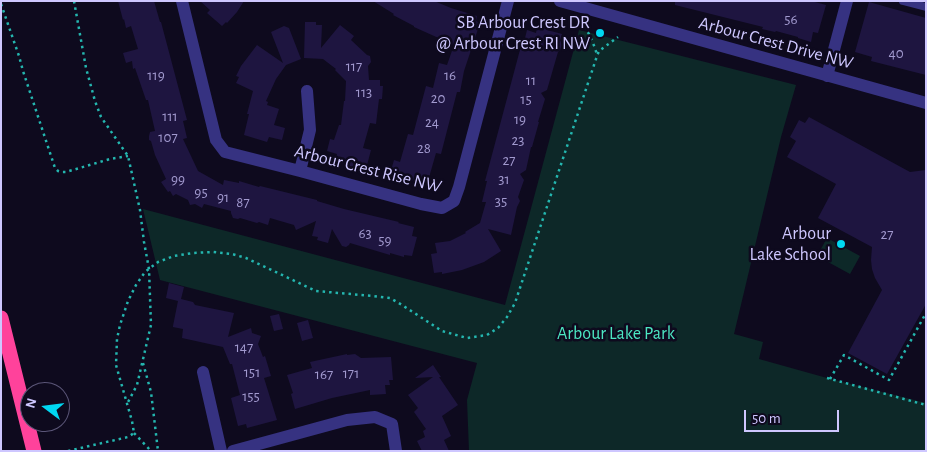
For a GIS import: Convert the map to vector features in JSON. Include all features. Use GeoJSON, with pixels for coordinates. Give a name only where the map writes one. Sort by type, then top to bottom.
{"type":"FeatureCollection","features":[{"type":"Feature","properties":{"kind":"highway"},"geometry":{"type":"LineString","coordinates":[[1,318],[34,451]]}},
{"type":"Feature","properties":{"kind":"street","name":"Arbour Crest Rise NW"},"geometry":{"type":"LineString","coordinates":[[182,1],[216,140],[225,152],[442,208],[454,201],[508,1]]}},
{"type":"Feature","properties":{"kind":"street","name":"Arbour Crest Drive NW"},"geometry":{"type":"LineString","coordinates":[[560,1],[926,102]]}},
{"type":"Feature","properties":{"kind":"street"},"geometry":{"type":"LineString","coordinates":[[827,76],[847,1]]}},
{"type":"Feature","properties":{"kind":"street"},"geometry":{"type":"LineString","coordinates":[[300,171],[310,130],[308,91]]}},
{"type":"Feature","properties":{"kind":"street"},"geometry":{"type":"LineString","coordinates":[[203,372],[221,451]]}},
{"type":"Feature","properties":{"kind":"street"},"geometry":{"type":"LineString","coordinates":[[233,451],[347,420],[375,417],[392,424],[396,451]]}},
{"type":"Feature","properties":{"kind":"lane"},"geometry":{"type":"LineString","coordinates":[[903,1],[926,7]]}},
{"type":"Feature","properties":{"kind":"path"},"geometry":{"type":"LineString","coordinates":[[74,1],[86,68],[95,100],[101,117],[128,156],[140,210],[149,269],[151,325],[137,385],[127,404]]}},
{"type":"Feature","properties":{"kind":"path"},"geometry":{"type":"LineString","coordinates":[[1,4],[55,168],[62,172],[128,156]]}},
{"type":"Feature","properties":{"kind":"path"},"geometry":{"type":"LineString","coordinates":[[584,27],[589,34],[597,56]]}},
{"type":"Feature","properties":{"kind":"path"},"geometry":{"type":"LineString","coordinates":[[151,451],[134,433],[116,365],[117,339],[128,301],[136,285],[146,272],[158,262],[174,256],[206,252],[232,254],[246,258],[316,291],[390,298],[442,331],[467,338],[487,336],[498,328],[507,317],[515,302],[599,51],[618,37]]}},
{"type":"Feature","properties":{"kind":"path"},"geometry":{"type":"LineString","coordinates":[[926,313],[889,380],[844,355],[828,378],[926,404]]}},
{"type":"Feature","properties":{"kind":"path"},"geometry":{"type":"LineString","coordinates":[[142,361],[150,392],[158,451]]}},
{"type":"Feature","properties":{"kind":"path"},"geometry":{"type":"LineString","coordinates":[[68,451],[128,437],[134,433]]}},
{"type":"Feature","properties":{"kind":"green space","name":"Arbour Lake Park"},"geometry":{"type":"Polygon","coordinates":[[[579,30],[796,85],[781,137],[734,334],[763,342],[759,359],[926,403],[926,451],[469,451],[467,400],[477,363],[160,280],[143,209],[505,305],[579,30]]]}},
{"type":"Feature","properties":{"kind":"green space"},"geometry":{"type":"Polygon","coordinates":[[[827,238],[860,256],[850,274],[817,256],[827,238]]]}},
{"type":"Feature","properties":{"kind":"building"},"geometry":{"type":"Polygon","coordinates":[[[118,1],[154,1],[187,120],[183,121],[187,138],[183,139],[198,171],[223,185],[224,180],[239,183],[239,181],[414,227],[412,236],[417,237],[412,256],[404,255],[404,257],[390,253],[390,255],[350,243],[346,247],[342,246],[332,229],[328,243],[317,240],[318,237],[312,236],[316,221],[296,230],[294,225],[270,218],[268,225],[257,223],[233,218],[231,211],[204,204],[202,208],[195,204],[190,205],[188,200],[176,194],[173,196],[170,191],[168,192],[161,182],[166,179],[149,140],[150,132],[155,131],[148,100],[146,100],[135,68],[133,69],[132,61],[126,63],[123,53],[138,49],[131,26],[126,28],[118,1]]]}},
{"type":"Feature","properties":{"kind":"building"},"geometry":{"type":"Polygon","coordinates":[[[200,1],[244,1],[237,12],[222,26],[207,13],[210,10],[200,1]]]}},
{"type":"Feature","properties":{"kind":"building"},"geometry":{"type":"Polygon","coordinates":[[[373,1],[434,1],[477,16],[476,21],[480,23],[464,71],[460,92],[457,92],[441,154],[436,153],[427,185],[390,174],[394,160],[400,162],[408,134],[413,135],[426,86],[433,88],[439,63],[447,65],[454,45],[414,27],[373,1]]]}},
{"type":"Feature","properties":{"kind":"building"},"geometry":{"type":"Polygon","coordinates":[[[675,1],[811,1],[826,5],[818,33],[813,32],[811,42],[776,31],[762,29],[763,27],[675,5],[675,1]]]}},
{"type":"Feature","properties":{"kind":"building"},"geometry":{"type":"Polygon","coordinates":[[[869,2],[926,18],[926,75],[871,61],[872,57],[855,52],[869,2]]]}},
{"type":"Feature","properties":{"kind":"building"},"geometry":{"type":"Polygon","coordinates":[[[305,22],[316,22],[316,25],[322,25],[321,48],[340,25],[354,36],[351,40],[370,56],[371,62],[368,66],[369,80],[380,80],[380,86],[383,86],[382,99],[379,99],[376,124],[370,123],[363,148],[371,150],[366,169],[338,162],[337,154],[327,151],[330,139],[334,140],[339,125],[341,125],[346,81],[336,69],[323,59],[304,58],[305,22]]]}},
{"type":"Feature","properties":{"kind":"building"},"geometry":{"type":"Polygon","coordinates":[[[284,26],[289,28],[301,59],[286,65],[276,79],[266,101],[268,102],[267,105],[279,109],[274,125],[285,128],[282,140],[269,137],[267,142],[244,135],[253,91],[236,83],[239,77],[236,76],[257,45],[283,63],[271,32],[284,26]]]}},
{"type":"Feature","properties":{"kind":"building"},"geometry":{"type":"Polygon","coordinates":[[[545,26],[547,30],[562,34],[560,40],[562,45],[558,52],[547,90],[541,93],[545,99],[526,170],[520,174],[524,180],[518,197],[520,201],[511,235],[488,229],[501,251],[484,262],[462,270],[442,274],[442,272],[434,273],[431,254],[437,253],[435,243],[450,241],[480,223],[486,202],[482,202],[487,181],[485,181],[521,46],[523,46],[527,30],[536,33],[537,28],[541,29],[545,26]]]}},
{"type":"Feature","properties":{"kind":"building"},"geometry":{"type":"Polygon","coordinates":[[[809,117],[910,172],[926,170],[926,304],[887,374],[848,353],[882,290],[872,269],[872,247],[818,218],[836,184],[787,157],[796,141],[790,137],[799,120],[805,123],[809,117]]]}},
{"type":"Feature","properties":{"kind":"building"},"geometry":{"type":"Polygon","coordinates":[[[169,283],[184,287],[181,299],[193,302],[195,305],[234,313],[228,337],[251,328],[252,333],[261,336],[258,344],[263,357],[265,356],[271,376],[264,378],[277,420],[247,428],[246,424],[238,426],[231,398],[240,395],[232,364],[230,364],[223,347],[182,338],[183,329],[173,327],[178,301],[166,298],[169,283]]]}},
{"type":"Feature","properties":{"kind":"building"},"geometry":{"type":"Polygon","coordinates":[[[279,314],[283,329],[274,331],[270,316],[279,314]]]}},
{"type":"Feature","properties":{"kind":"building"},"geometry":{"type":"Polygon","coordinates":[[[308,320],[313,338],[302,341],[297,323],[308,320]]]}},
{"type":"Feature","properties":{"kind":"building"},"geometry":{"type":"Polygon","coordinates":[[[355,354],[361,358],[391,357],[393,380],[389,380],[390,385],[385,385],[386,394],[370,395],[370,390],[332,398],[295,409],[291,394],[293,393],[287,375],[312,368],[310,362],[355,354]]]}},
{"type":"Feature","properties":{"kind":"building"},"geometry":{"type":"Polygon","coordinates":[[[433,365],[458,405],[442,416],[451,436],[444,440],[449,451],[422,451],[417,441],[425,437],[423,431],[426,429],[414,412],[418,408],[408,395],[433,377],[415,378],[433,365]]]}},
{"type":"Feature","properties":{"kind":"place","name":"SB Arbour Crest DR @ Arbour Crest RI NW"},"geometry":{"type":"Point","coordinates":[600,33]}},
{"type":"Feature","properties":{"kind":"place","name":"Arbour Lake School"},"geometry":{"type":"Point","coordinates":[841,244]}}]}
